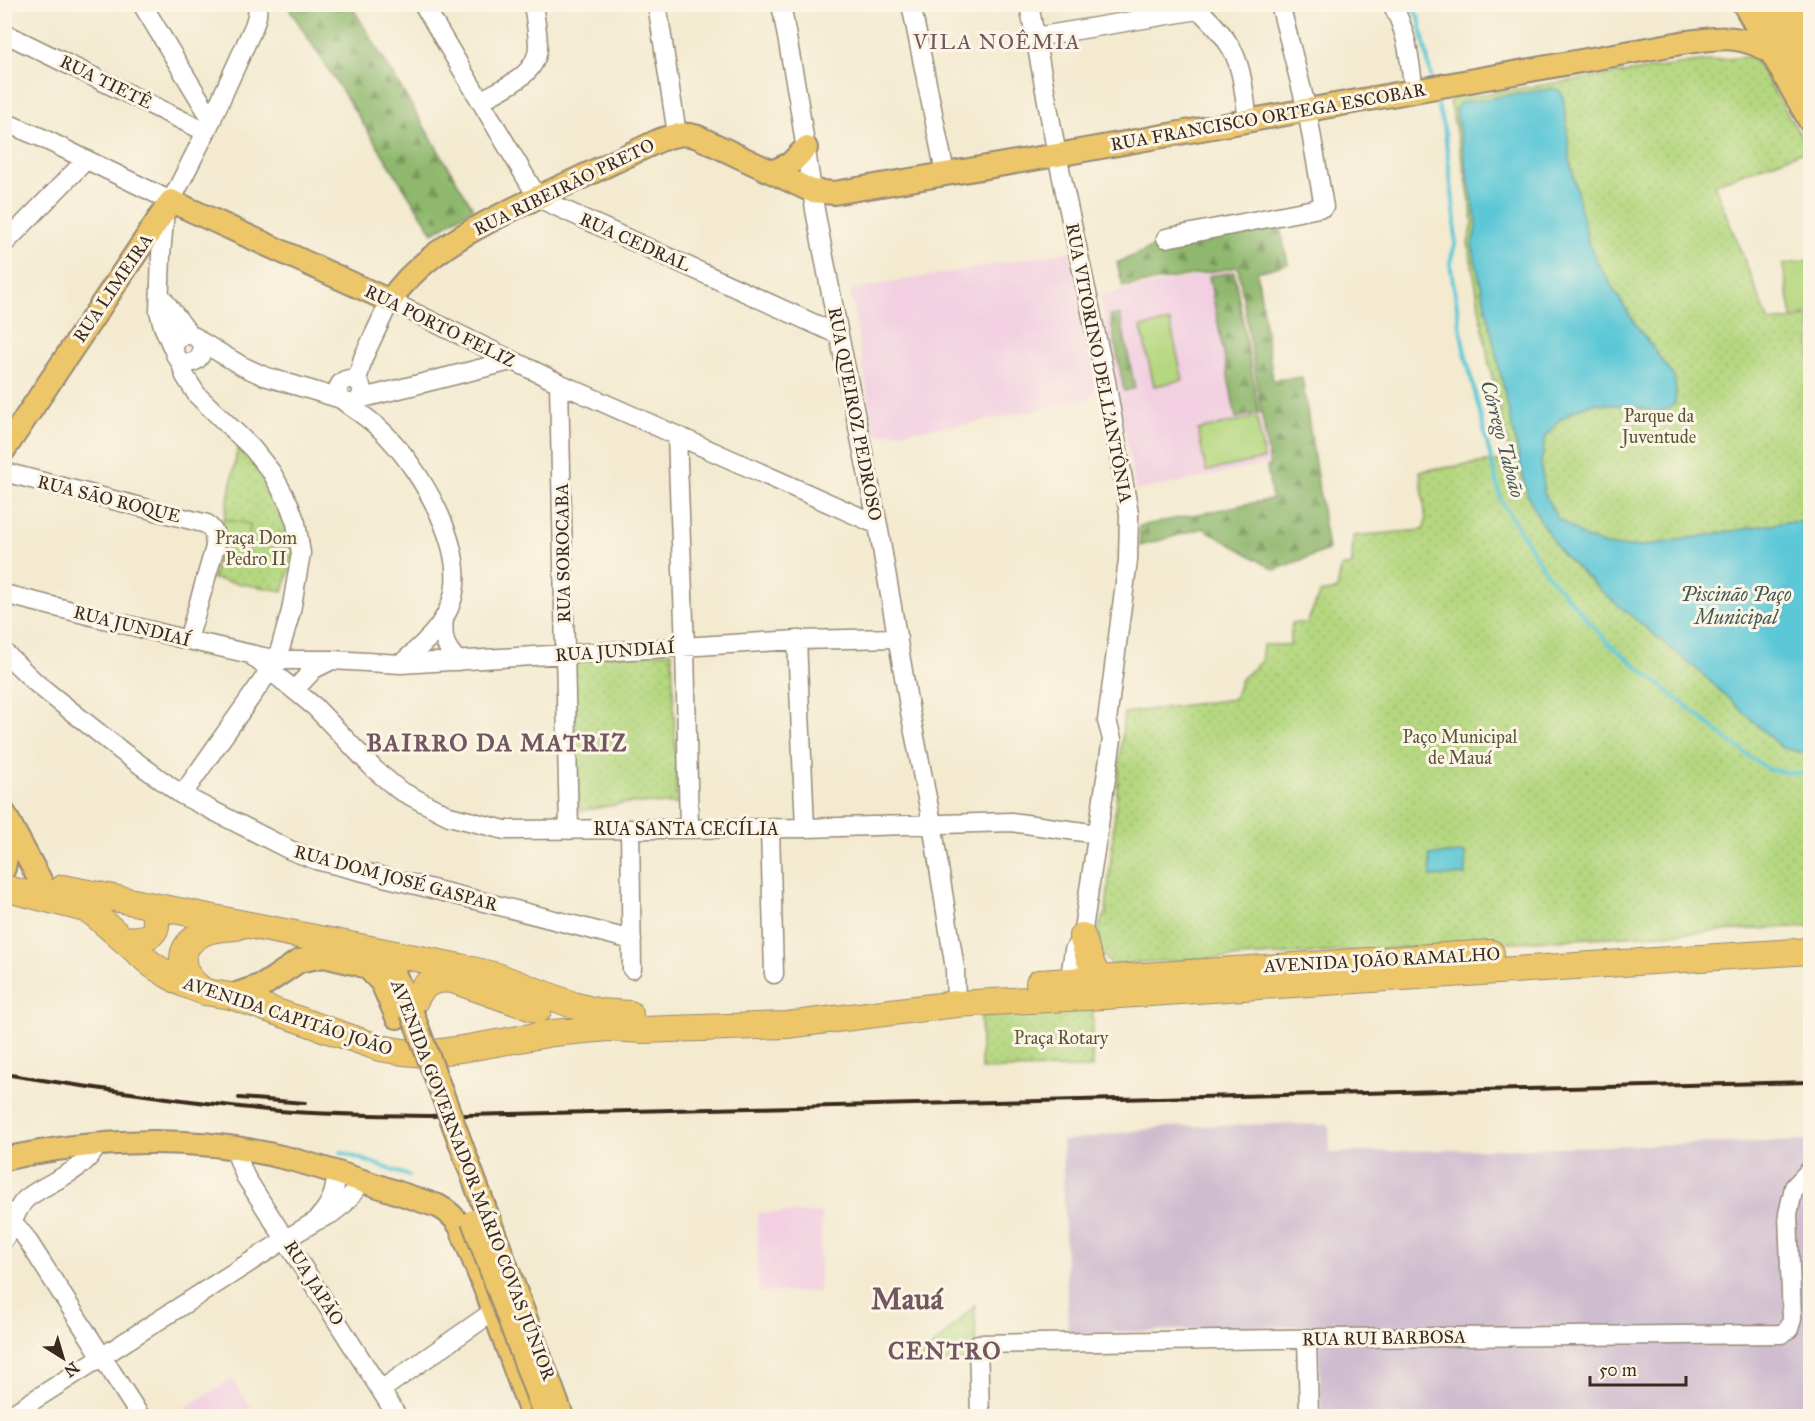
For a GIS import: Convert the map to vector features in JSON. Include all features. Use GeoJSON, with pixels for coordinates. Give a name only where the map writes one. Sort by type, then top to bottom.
{"type":"FeatureCollection","features":[{"type":"Feature","properties":{"kind":"highway"},"geometry":{"type":"LineString","coordinates":[[1766,4],[1810,83]]}},
{"type":"Feature","properties":{"kind":"highway"},"geometry":{"type":"LineString","coordinates":[[1793,4],[1810,36]]}},
{"type":"Feature","properties":{"kind":"highway"},"geometry":{"type":"LineString","coordinates":[[4,875],[497,976],[573,1005],[621,1014],[775,1012],[955,997]]}},
{"type":"Feature","properties":{"kind":"highway","name":"AVENIDA CAPITÃO JOÃO"},"geometry":{"type":"LineString","coordinates":[[4,888],[85,909],[101,919],[151,964],[184,984],[205,992],[231,996],[360,1042],[403,1052],[426,1054],[553,1033],[608,1028],[643,1030],[787,1025],[955,997]]}},
{"type":"Feature","properties":{"kind":"highway"},"geometry":{"type":"LineString","coordinates":[[123,939],[137,940],[147,937],[154,930],[156,916],[151,906]]}},
{"type":"Feature","properties":{"kind":"highway"},"geometry":{"type":"LineString","coordinates":[[205,992],[185,973],[184,955],[189,944],[204,932],[254,925]]}},
{"type":"Feature","properties":{"kind":"highway"},"geometry":{"type":"LineString","coordinates":[[216,929],[200,941],[195,957],[197,965],[210,981],[231,996]]}},
{"type":"Feature","properties":{"kind":"highway","name":"AVENIDA JOÃO RAMALHO"},"geometry":{"type":"LineString","coordinates":[[955,997],[1002,1001],[1068,989],[1098,978],[1810,935]]}},
{"type":"Feature","properties":{"kind":"highway"},"geometry":{"type":"LineString","coordinates":[[1082,936],[1098,978]]}},
{"type":"Feature","properties":{"kind":"highway","name":"AVENIDA JOÃO RAMALHO"},"geometry":{"type":"LineString","coordinates":[[955,997],[1068,989],[1810,951]]}},
{"type":"Feature","properties":{"kind":"highway"},"geometry":{"type":"LineString","coordinates":[[407,1013],[422,988],[432,981],[443,978],[545,1013],[608,1028]]}},
{"type":"Feature","properties":{"kind":"main road"},"geometry":{"type":"LineString","coordinates":[[1724,37],[1740,21],[1743,4]]}},
{"type":"Feature","properties":{"kind":"main road"},"geometry":{"type":"LineString","coordinates":[[1743,4],[1810,121]]}},
{"type":"Feature","properties":{"kind":"main road","name":"RUA FRANCISCO ORTEGA ESCOBAR"},"geometry":{"type":"LineString","coordinates":[[812,191],[834,193],[849,191],[1681,43],[1724,37],[1749,40],[1773,54]]}},
{"type":"Feature","properties":{"kind":"main road","name":"RUA RIBEIRÃO PRETO"},"geometry":{"type":"LineString","coordinates":[[390,301],[409,276],[436,255],[498,217],[677,134],[698,137],[812,191]]}},
{"type":"Feature","properties":{"kind":"main road"},"geometry":{"type":"LineString","coordinates":[[772,172],[790,164],[806,148]]}},
{"type":"Feature","properties":{"kind":"main road","name":"RUA PORTO FELIZ"},"geometry":{"type":"LineString","coordinates":[[168,205],[390,301]]}},
{"type":"Feature","properties":{"kind":"main road","name":"RUA LIMEIRA"},"geometry":{"type":"LineString","coordinates":[[4,450],[168,205]]}},
{"type":"Feature","properties":{"kind":"main road"},"geometry":{"type":"LineString","coordinates":[[4,868],[9,836],[7,818]]}},
{"type":"Feature","properties":{"kind":"main road"},"geometry":{"type":"LineString","coordinates":[[7,818],[42,884]]}},
{"type":"Feature","properties":{"kind":"main road","name":"AVENIDA GOVERNADOR MÁRIO COVAS JÚNIOR"},"geometry":{"type":"LineString","coordinates":[[375,950],[392,969],[545,1416]]}},
{"type":"Feature","properties":{"kind":"main road","name":"AVENIDA GOVERNADOR MÁRIO COVAS JÚNIOR"},"geometry":{"type":"LineString","coordinates":[[231,996],[265,984],[299,961],[324,956],[368,968],[407,1013],[562,1416]]}},
{"type":"Feature","properties":{"kind":"main road"},"geometry":{"type":"LineString","coordinates":[[4,1159],[25,1154],[98,1145],[160,1142],[234,1148],[287,1158],[336,1172],[447,1210],[460,1226],[532,1416]]}},
{"type":"Feature","properties":{"kind":"street"},"geometry":{"type":"LineString","coordinates":[[142,4],[209,126]]}},
{"type":"Feature","properties":{"kind":"street","name":"RUA LIMEIRA"},"geometry":{"type":"LineString","coordinates":[[168,205],[209,126],[254,26],[258,4]]}},
{"type":"Feature","properties":{"kind":"street"},"geometry":{"type":"LineString","coordinates":[[423,4],[537,198]]}},
{"type":"Feature","properties":{"kind":"street"},"geometry":{"type":"LineString","coordinates":[[480,101],[512,84],[535,63],[538,49],[533,4]]}},
{"type":"Feature","properties":{"kind":"street"},"geometry":{"type":"LineString","coordinates":[[657,4],[677,134]]}},
{"type":"Feature","properties":{"kind":"street","name":"RUA QUEIROZ PEDROSO"},"geometry":{"type":"LineString","coordinates":[[781,4],[812,191],[878,525],[932,823],[955,969],[955,997]]}},
{"type":"Feature","properties":{"kind":"street"},"geometry":{"type":"LineString","coordinates":[[911,4],[945,173]]}},
{"type":"Feature","properties":{"kind":"street","name":"RUA VITORINO DELL'ANTÔNIA"},"geometry":{"type":"LineString","coordinates":[[1029,4],[1057,155],[1106,381],[1129,514],[1128,560],[1107,721],[1112,739],[1082,936],[1074,950],[1068,989]]}},
{"type":"Feature","properties":{"kind":"street"},"geometry":{"type":"LineString","coordinates":[[1166,237],[1324,207],[1307,110],[1280,4]]}},
{"type":"Feature","properties":{"kind":"street"},"geometry":{"type":"LineString","coordinates":[[1392,4],[1402,23],[1409,52],[1429,87]]}},
{"type":"Feature","properties":{"kind":"street"},"geometry":{"type":"LineString","coordinates":[[1035,37],[1195,7],[1221,34],[1235,56],[1248,120]]}},
{"type":"Feature","properties":{"kind":"street","name":"RUA TIETÊ"},"geometry":{"type":"LineString","coordinates":[[4,33],[209,126]]}},
{"type":"Feature","properties":{"kind":"street","name":"RUA PORTO FELIZ"},"geometry":{"type":"LineString","coordinates":[[4,122],[86,160],[168,205]]}},
{"type":"Feature","properties":{"kind":"street"},"geometry":{"type":"LineString","coordinates":[[4,244],[86,160]]}},
{"type":"Feature","properties":{"kind":"street","name":"RUA CEDRAL"},"geometry":{"type":"LineString","coordinates":[[537,198],[839,335]]}},
{"type":"Feature","properties":{"kind":"street"},"geometry":{"type":"LineString","coordinates":[[168,205],[160,295],[161,320],[189,351],[205,403],[252,448],[266,464],[282,489],[296,523],[300,542],[299,569],[291,611],[274,665],[182,795]]}},
{"type":"Feature","properties":{"kind":"street","name":"RUA PORTO FELIZ"},"geometry":{"type":"LineString","coordinates":[[390,301],[511,361],[878,525]]}},
{"type":"Feature","properties":{"kind":"street","name":"RUA RIBEIRÃO PRETO"},"geometry":{"type":"LineString","coordinates":[[350,390],[390,301]]}},
{"type":"Feature","properties":{"kind":"street"},"geometry":{"type":"LineString","coordinates":[[189,351],[224,356],[264,376],[308,390],[392,392],[511,361]]}},
{"type":"Feature","properties":{"kind":"street","name":"RUA SOROCABA"},"geometry":{"type":"LineString","coordinates":[[559,383],[569,830]]}},
{"type":"Feature","properties":{"kind":"street"},"geometry":{"type":"LineString","coordinates":[[350,390],[371,421],[411,464],[432,500],[451,544],[455,567],[452,601],[444,618],[430,636],[401,664]]}},
{"type":"Feature","properties":{"kind":"street"},"geometry":{"type":"LineString","coordinates":[[677,436],[689,829]]}},
{"type":"Feature","properties":{"kind":"street","name":"RUA SÃO ROQUE"},"geometry":{"type":"LineString","coordinates":[[4,472],[207,524],[215,537],[215,547],[188,640]]}},
{"type":"Feature","properties":{"kind":"street","name":"RUA JUNDIAÍ"},"geometry":{"type":"LineString","coordinates":[[4,594],[250,654],[274,665],[332,660],[401,664],[797,640],[898,638]]}},
{"type":"Feature","properties":{"kind":"street"},"geometry":{"type":"LineString","coordinates":[[4,607],[14,600],[23,598]]}},
{"type":"Feature","properties":{"kind":"street"},"geometry":{"type":"LineString","coordinates":[[444,618],[442,632],[445,643],[458,661]]}},
{"type":"Feature","properties":{"kind":"street"},"geometry":{"type":"LineString","coordinates":[[797,640],[805,828]]}},
{"type":"Feature","properties":{"kind":"street","name":"RUA DOM JOSÉ GASPAR"},"geometry":{"type":"LineString","coordinates":[[4,652],[36,683],[143,768],[182,795],[290,850],[316,860],[632,940]]}},
{"type":"Feature","properties":{"kind":"street"},"geometry":{"type":"LineString","coordinates":[[300,684],[314,669],[332,660]]}},
{"type":"Feature","properties":{"kind":"street","name":"RUA SANTA CECÍLIA"},"geometry":{"type":"LineString","coordinates":[[274,665],[300,684],[315,707]]}},
{"type":"Feature","properties":{"kind":"street","name":"RUA SANTA CECÍLIA"},"geometry":{"type":"LineString","coordinates":[[274,665],[374,769],[399,790],[449,816],[505,830],[805,828],[1011,822],[1098,834]]}},
{"type":"Feature","properties":{"kind":"street"},"geometry":{"type":"LineString","coordinates":[[770,828],[774,974]]}},
{"type":"Feature","properties":{"kind":"street"},"geometry":{"type":"LineString","coordinates":[[630,829],[632,969]]}},
{"type":"Feature","properties":{"kind":"street"},"geometry":{"type":"LineString","coordinates":[[4,1239],[26,1199],[78,1168],[91,1157],[98,1145]]}},
{"type":"Feature","properties":{"kind":"street","name":"RUA JAPÃO"},"geometry":{"type":"LineString","coordinates":[[234,1148],[240,1167],[398,1416]]}},
{"type":"Feature","properties":{"kind":"street","name":"RUA RUI BARBOSA"},"geometry":{"type":"LineString","coordinates":[[980,1416],[978,1344],[1307,1338],[1781,1334],[1789,1329],[1792,1319],[1788,1214],[1794,1187],[1810,1170]]}},
{"type":"Feature","properties":{"kind":"street"},"geometry":{"type":"LineString","coordinates":[[316,1221],[330,1203],[336,1185],[336,1172]]}},
{"type":"Feature","properties":{"kind":"street"},"geometry":{"type":"LineString","coordinates":[[9,1416],[286,1239],[331,1214],[344,1204],[363,1181]]}},
{"type":"Feature","properties":{"kind":"street"},"geometry":{"type":"LineString","coordinates":[[13,1222],[26,1238],[140,1416]]}},
{"type":"Feature","properties":{"kind":"street"},"geometry":{"type":"LineString","coordinates":[[381,1390],[494,1311]]}},
{"type":"Feature","properties":{"kind":"street"},"geometry":{"type":"LineString","coordinates":[[1307,1338],[1309,1416]]}},
{"type":"Feature","properties":{"kind":"shaded area"},"geometry":{"type":"Polygon","coordinates":[[[1070,251],[1098,377],[1090,399],[973,423],[875,435],[850,290],[1070,251]]]}},
{"type":"Feature","properties":{"kind":"shaded area"},"geometry":{"type":"Polygon","coordinates":[[[1235,269],[1268,464],[1136,491],[1100,295],[1235,269]]]}},
{"type":"Feature","properties":{"kind":"shaded area"},"geometry":{"type":"Polygon","coordinates":[[[1329,1125],[1330,1153],[1804,1141],[1810,1138],[1810,1416],[1321,1416],[1318,1325],[1068,1334],[1062,1141],[1164,1127],[1329,1125]]]}},
{"type":"Feature","properties":{"kind":"shaded area"},"geometry":{"type":"Polygon","coordinates":[[[757,1213],[822,1213],[819,1292],[758,1292],[757,1213]]]}},
{"type":"Feature","properties":{"kind":"shaded area"},"geometry":{"type":"Polygon","coordinates":[[[232,1379],[256,1416],[172,1416],[232,1379]]]}},
{"type":"Feature","properties":{"kind":"green space"},"geometry":{"type":"Polygon","coordinates":[[[287,5],[351,5],[473,208],[433,233],[287,5]]]}},
{"type":"Feature","properties":{"kind":"green space"},"geometry":{"type":"Polygon","coordinates":[[[1753,56],[1809,149],[1714,184],[1769,322],[1810,317],[1810,926],[1111,964],[1101,952],[1097,940],[1099,927],[1106,913],[1124,713],[1234,699],[1241,679],[1261,661],[1263,645],[1290,645],[1292,623],[1307,623],[1320,593],[1337,590],[1341,567],[1352,565],[1353,536],[1423,530],[1426,520],[1420,471],[1511,459],[1488,359],[1468,243],[1473,223],[1466,177],[1449,99],[1753,56]]]}},
{"type":"Feature","properties":{"kind":"green space"},"geometry":{"type":"Polygon","coordinates":[[[1279,222],[1288,264],[1257,272],[1273,380],[1302,377],[1328,550],[1275,570],[1203,528],[1140,546],[1139,526],[1272,499],[1267,467],[1270,466],[1238,267],[1123,287],[1117,263],[1165,242],[1279,222]]]}},
{"type":"Feature","properties":{"kind":"green space"},"geometry":{"type":"Polygon","coordinates":[[[1810,260],[1810,314],[1792,317],[1783,265],[1810,260]]]}},
{"type":"Feature","properties":{"kind":"green space"},"geometry":{"type":"Polygon","coordinates":[[[1234,272],[1259,413],[1236,418],[1209,276],[1234,272]]]}},
{"type":"Feature","properties":{"kind":"green space"},"geometry":{"type":"Polygon","coordinates":[[[1120,315],[1135,388],[1124,391],[1110,316],[1120,315]]]}},
{"type":"Feature","properties":{"kind":"green space"},"geometry":{"type":"Polygon","coordinates":[[[1170,322],[1183,380],[1154,386],[1141,327],[1170,322]]]}},
{"type":"Feature","properties":{"kind":"green space"},"geometry":{"type":"Polygon","coordinates":[[[1257,417],[1264,459],[1206,471],[1198,430],[1257,417]]]}},
{"type":"Feature","properties":{"kind":"green space","name":"Praça Dom Pedro II"},"geometry":{"type":"Polygon","coordinates":[[[238,447],[270,475],[296,551],[283,591],[213,579],[238,447]]]}},
{"type":"Feature","properties":{"kind":"green space"},"geometry":{"type":"Polygon","coordinates":[[[223,519],[250,524],[247,566],[219,563],[223,519]]]}},
{"type":"Feature","properties":{"kind":"green space"},"geometry":{"type":"Polygon","coordinates":[[[672,652],[677,804],[626,803],[579,811],[572,658],[672,652]]]}},
{"type":"Feature","properties":{"kind":"green space","name":"Praça Rotary"},"geometry":{"type":"Polygon","coordinates":[[[1093,1005],[1092,1068],[981,1069],[981,1014],[1093,1005]]]}},
{"type":"Feature","properties":{"kind":"green space"},"geometry":{"type":"Polygon","coordinates":[[[975,1305],[976,1361],[915,1364],[975,1305]]]}},
{"type":"Feature","properties":{"kind":"water","name":"Piscinão Paço Municipal"},"geometry":{"type":"Polygon","coordinates":[[[1558,89],[1563,96],[1571,165],[1589,245],[1598,264],[1636,325],[1674,377],[1676,392],[1675,403],[1670,408],[1658,412],[1636,407],[1594,403],[1577,409],[1559,420],[1546,436],[1541,463],[1544,492],[1557,518],[1588,539],[1609,546],[1637,547],[1785,522],[1810,522],[1810,754],[1782,748],[1701,673],[1608,597],[1561,553],[1542,524],[1527,494],[1472,245],[1477,223],[1455,109],[1460,103],[1558,89]]]}},
{"type":"Feature","properties":{"kind":"water"},"geometry":{"type":"Polygon","coordinates":[[[1465,853],[1466,875],[1431,877],[1429,855],[1465,853]]]}},
{"type":"Feature","properties":{"kind":"waterway","name":"Córrego Taboão"},"geometry":{"type":"LineString","coordinates":[[1410,4],[1419,18],[1432,81]]}},
{"type":"Feature","properties":{"kind":"waterway","name":"Córrego Taboão"},"geometry":{"type":"LineString","coordinates":[[1435,94],[1445,133],[1455,218],[1455,244],[1450,263],[1463,344],[1501,500],[1546,573],[1608,643],[1747,755],[1770,770],[1810,775]]}},
{"type":"Feature","properties":{"kind":"waterway"},"geometry":{"type":"LineString","coordinates":[[341,1152],[409,1176]]}},
{"type":"Feature","properties":{"kind":"railway"},"geometry":{"type":"LineString","coordinates":[[4,1074],[136,1094],[268,1110],[429,1116],[1810,1082]]}},
{"type":"Feature","properties":{"kind":"railway"},"geometry":{"type":"LineString","coordinates":[[239,1098],[305,1103]]}},
{"type":"Feature","properties":{"kind":"district","name":"VILA NOÊMIA"},"geometry":{"type":"Point","coordinates":[997,42]}},
{"type":"Feature","properties":{"kind":"district","name":"BAIRRO DA MATRIZ"},"geometry":{"type":"Point","coordinates":[497,743]}},
{"type":"Feature","properties":{"kind":"district","name":"Mauá"},"geometry":{"type":"Point","coordinates":[907,1299]}},
{"type":"Feature","properties":{"kind":"district","name":"CENTRO"},"geometry":{"type":"Point","coordinates":[945,1351]}},
{"type":"Feature","properties":{"kind":"park label","name":"Parque da Juventude"},"geometry":{"type":"Point","coordinates":[1659,426]}},
{"type":"Feature","properties":{"kind":"park label","name":"Paço Municipal de Mauá"},"geometry":{"type":"Point","coordinates":[1460,747]}}]}
